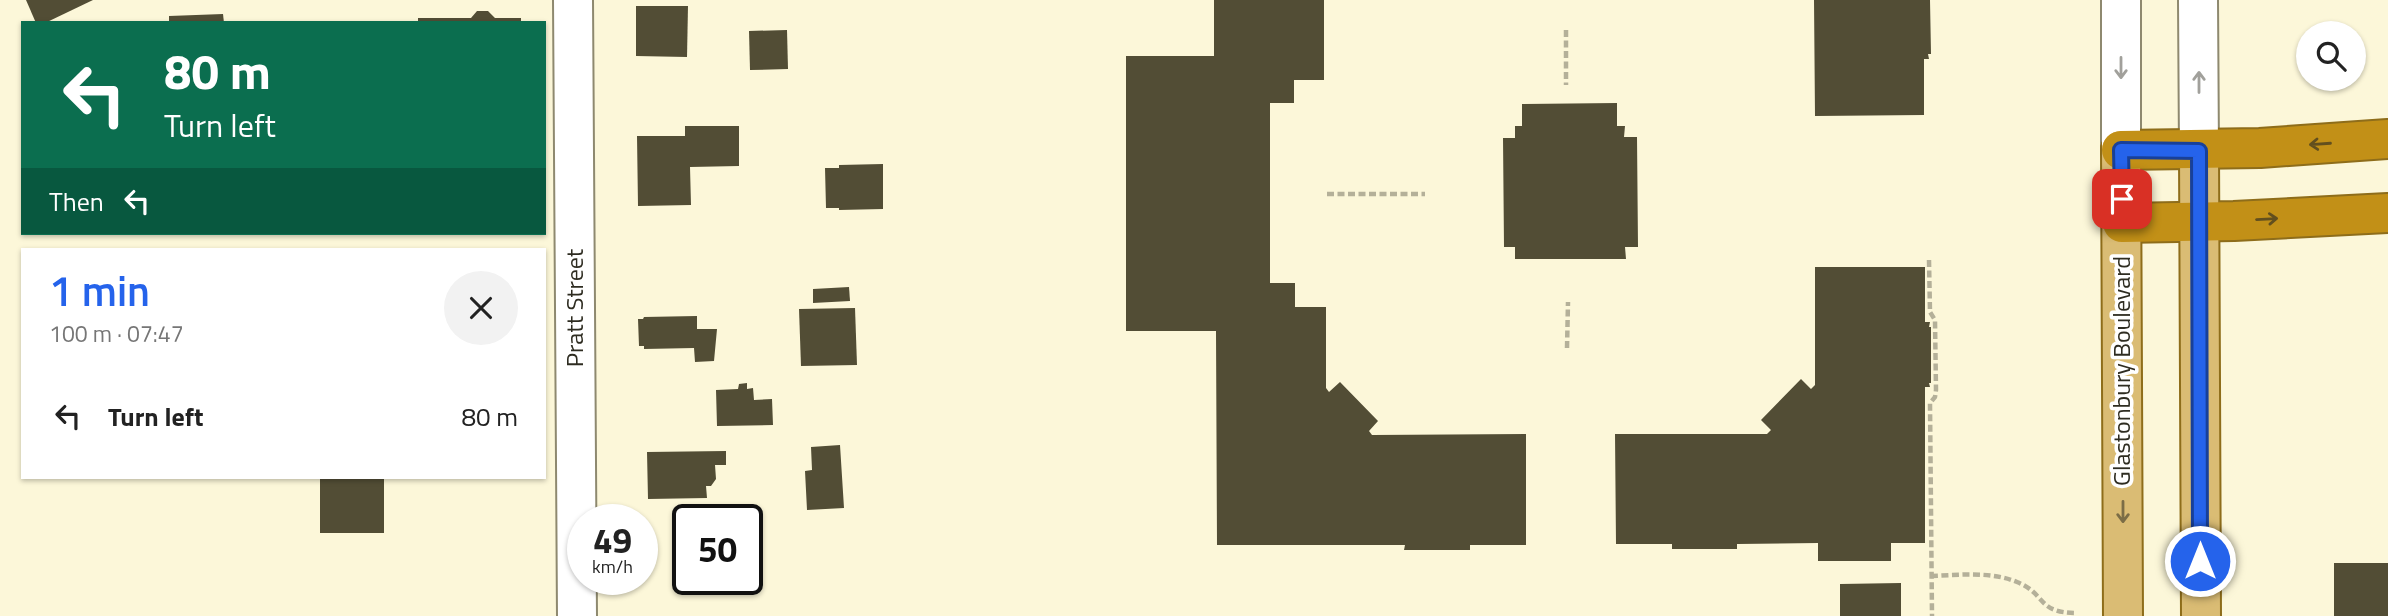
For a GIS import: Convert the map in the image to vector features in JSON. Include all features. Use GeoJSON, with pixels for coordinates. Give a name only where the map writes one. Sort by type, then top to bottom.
{"type":"FeatureCollection","features":[{"type":"Feature","properties":{"kind":"highway"},"geometry":{"type":"LineString","coordinates":[[2121,150],[2199,151],[2388,139]]}},
{"type":"Feature","properties":{"kind":"highway"},"geometry":{"type":"LineString","coordinates":[[2122,223],[2388,213]]}},
{"type":"Feature","properties":{"kind":"main road","name":"Glastonbury Boulevard"},"geometry":{"type":"LineString","coordinates":[[2121,150],[2123,616]]}},
{"type":"Feature","properties":{"kind":"main road"},"geometry":{"type":"LineString","coordinates":[[2199,151],[2200,616]]}},
{"type":"Feature","properties":{"kind":"street","name":"Pratt Street"},"geometry":{"type":"LineString","coordinates":[[573,0],[577,616]]}},
{"type":"Feature","properties":{"kind":"street","name":"Glastonbury Boulevard"},"geometry":{"type":"LineString","coordinates":[[2121,0],[2121,150]]}},
{"type":"Feature","properties":{"kind":"street"},"geometry":{"type":"LineString","coordinates":[[2198,0],[2199,151]]}},
{"type":"Feature","properties":{"kind":"path"},"geometry":{"type":"LineString","coordinates":[[1566,30],[1566,85]]}},
{"type":"Feature","properties":{"kind":"path"},"geometry":{"type":"LineString","coordinates":[[1327,194],[1425,194]]}},
{"type":"Feature","properties":{"kind":"path"},"geometry":{"type":"LineString","coordinates":[[1930,261],[1930,312],[1935,320],[1936,379],[1935,397],[1930,403],[1931,616]]}},
{"type":"Feature","properties":{"kind":"path"},"geometry":{"type":"LineString","coordinates":[[1567,348],[1568,302]]}},
{"type":"Feature","properties":{"kind":"path"},"geometry":{"type":"LineString","coordinates":[[1931,576],[1987,575],[2006,578],[2021,583],[2051,610],[2077,613]]}},
{"type":"Feature","properties":{"kind":"building"},"geometry":{"type":"Polygon","coordinates":[[[26,0],[93,0],[49,21],[35,21],[26,0]]]}},
{"type":"Feature","properties":{"kind":"building"},"geometry":{"type":"Polygon","coordinates":[[[1214,0],[1324,0],[1324,80],[1294,80],[1294,103],[1270,103],[1270,283],[1295,283],[1295,307],[1326,307],[1326,388],[1329,392],[1340,382],[1378,421],[1369,431],[1372,435],[1526,434],[1526,545],[1470,545],[1470,550],[1404,550],[1405,545],[1217,545],[1216,331],[1126,331],[1126,56],[1214,56],[1214,0]]]}},
{"type":"Feature","properties":{"kind":"building"},"geometry":{"type":"Polygon","coordinates":[[[1814,0],[1930,0],[1931,54],[1928,54],[1929,59],[1924,59],[1924,115],[1815,116],[1814,0]]]}},
{"type":"Feature","properties":{"kind":"building"},"geometry":{"type":"Polygon","coordinates":[[[636,6],[688,6],[687,57],[636,56],[636,6]]]}},
{"type":"Feature","properties":{"kind":"building"},"geometry":{"type":"Polygon","coordinates":[[[477,11],[488,11],[495,18],[521,18],[521,21],[418,21],[418,18],[471,18],[477,11]]]}},
{"type":"Feature","properties":{"kind":"building"},"geometry":{"type":"Polygon","coordinates":[[[223,14],[224,21],[169,21],[169,16],[223,14]]]}},
{"type":"Feature","properties":{"kind":"building"},"geometry":{"type":"Polygon","coordinates":[[[787,30],[788,69],[750,70],[749,31],[787,30]]]}},
{"type":"Feature","properties":{"kind":"building"},"geometry":{"type":"Polygon","coordinates":[[[1617,103],[1617,126],[1625,126],[1624,137],[1637,137],[1638,247],[1625,247],[1626,259],[1515,259],[1515,247],[1504,247],[1503,138],[1515,138],[1515,126],[1522,126],[1522,104],[1617,103]]]}},
{"type":"Feature","properties":{"kind":"building"},"geometry":{"type":"Polygon","coordinates":[[[685,126],[739,126],[739,166],[690,167],[691,205],[638,206],[637,136],[685,136],[685,126]]]}},
{"type":"Feature","properties":{"kind":"building"},"geometry":{"type":"Polygon","coordinates":[[[883,164],[883,209],[826,208],[825,168],[883,164]]]}},
{"type":"Feature","properties":{"kind":"building"},"geometry":{"type":"Polygon","coordinates":[[[1815,267],[1925,267],[1925,322],[1930,322],[1931,327],[1931,383],[1930,387],[1925,387],[1925,543],[1891,543],[1891,561],[1818,561],[1818,543],[1737,544],[1737,549],[1672,549],[1672,544],[1616,544],[1615,434],[1767,434],[1771,430],[1761,420],[1801,379],[1811,389],[1815,385],[1815,267]]]}},
{"type":"Feature","properties":{"kind":"building"},"geometry":{"type":"Polygon","coordinates":[[[849,287],[850,301],[813,303],[813,289],[849,287]]]}},
{"type":"Feature","properties":{"kind":"building"},"geometry":{"type":"Polygon","coordinates":[[[855,308],[857,365],[801,366],[799,309],[855,308]]]}},
{"type":"Feature","properties":{"kind":"building"},"geometry":{"type":"Polygon","coordinates":[[[697,316],[697,329],[717,329],[714,361],[695,362],[694,348],[644,349],[644,346],[639,346],[638,319],[697,316]]]}},
{"type":"Feature","properties":{"kind":"building"},"geometry":{"type":"Polygon","coordinates":[[[747,383],[747,389],[753,388],[754,400],[772,399],[773,425],[717,426],[716,390],[738,389],[739,384],[747,383]]]}},
{"type":"Feature","properties":{"kind":"building"},"geometry":{"type":"Polygon","coordinates":[[[840,445],[844,508],[807,510],[805,471],[812,470],[811,447],[840,445]]]}},
{"type":"Feature","properties":{"kind":"building"},"geometry":{"type":"Polygon","coordinates":[[[726,451],[726,465],[715,465],[716,479],[711,486],[706,486],[707,498],[648,499],[647,452],[726,451]]]}},
{"type":"Feature","properties":{"kind":"building"},"geometry":{"type":"Polygon","coordinates":[[[320,479],[384,479],[384,533],[320,533],[320,479]]]}},
{"type":"Feature","properties":{"kind":"building"},"geometry":{"type":"Polygon","coordinates":[[[2334,563],[2388,563],[2388,616],[2334,616],[2334,563]]]}},
{"type":"Feature","properties":{"kind":"building"},"geometry":{"type":"Polygon","coordinates":[[[1901,583],[1901,616],[1840,616],[1840,584],[1901,583]]]}},
{"type":"Feature","properties":{"kind":"route"},"geometry":{"type":"LineString","coordinates":[[2122,199],[2121,150],[2199,151],[2200,561]]}}]}
